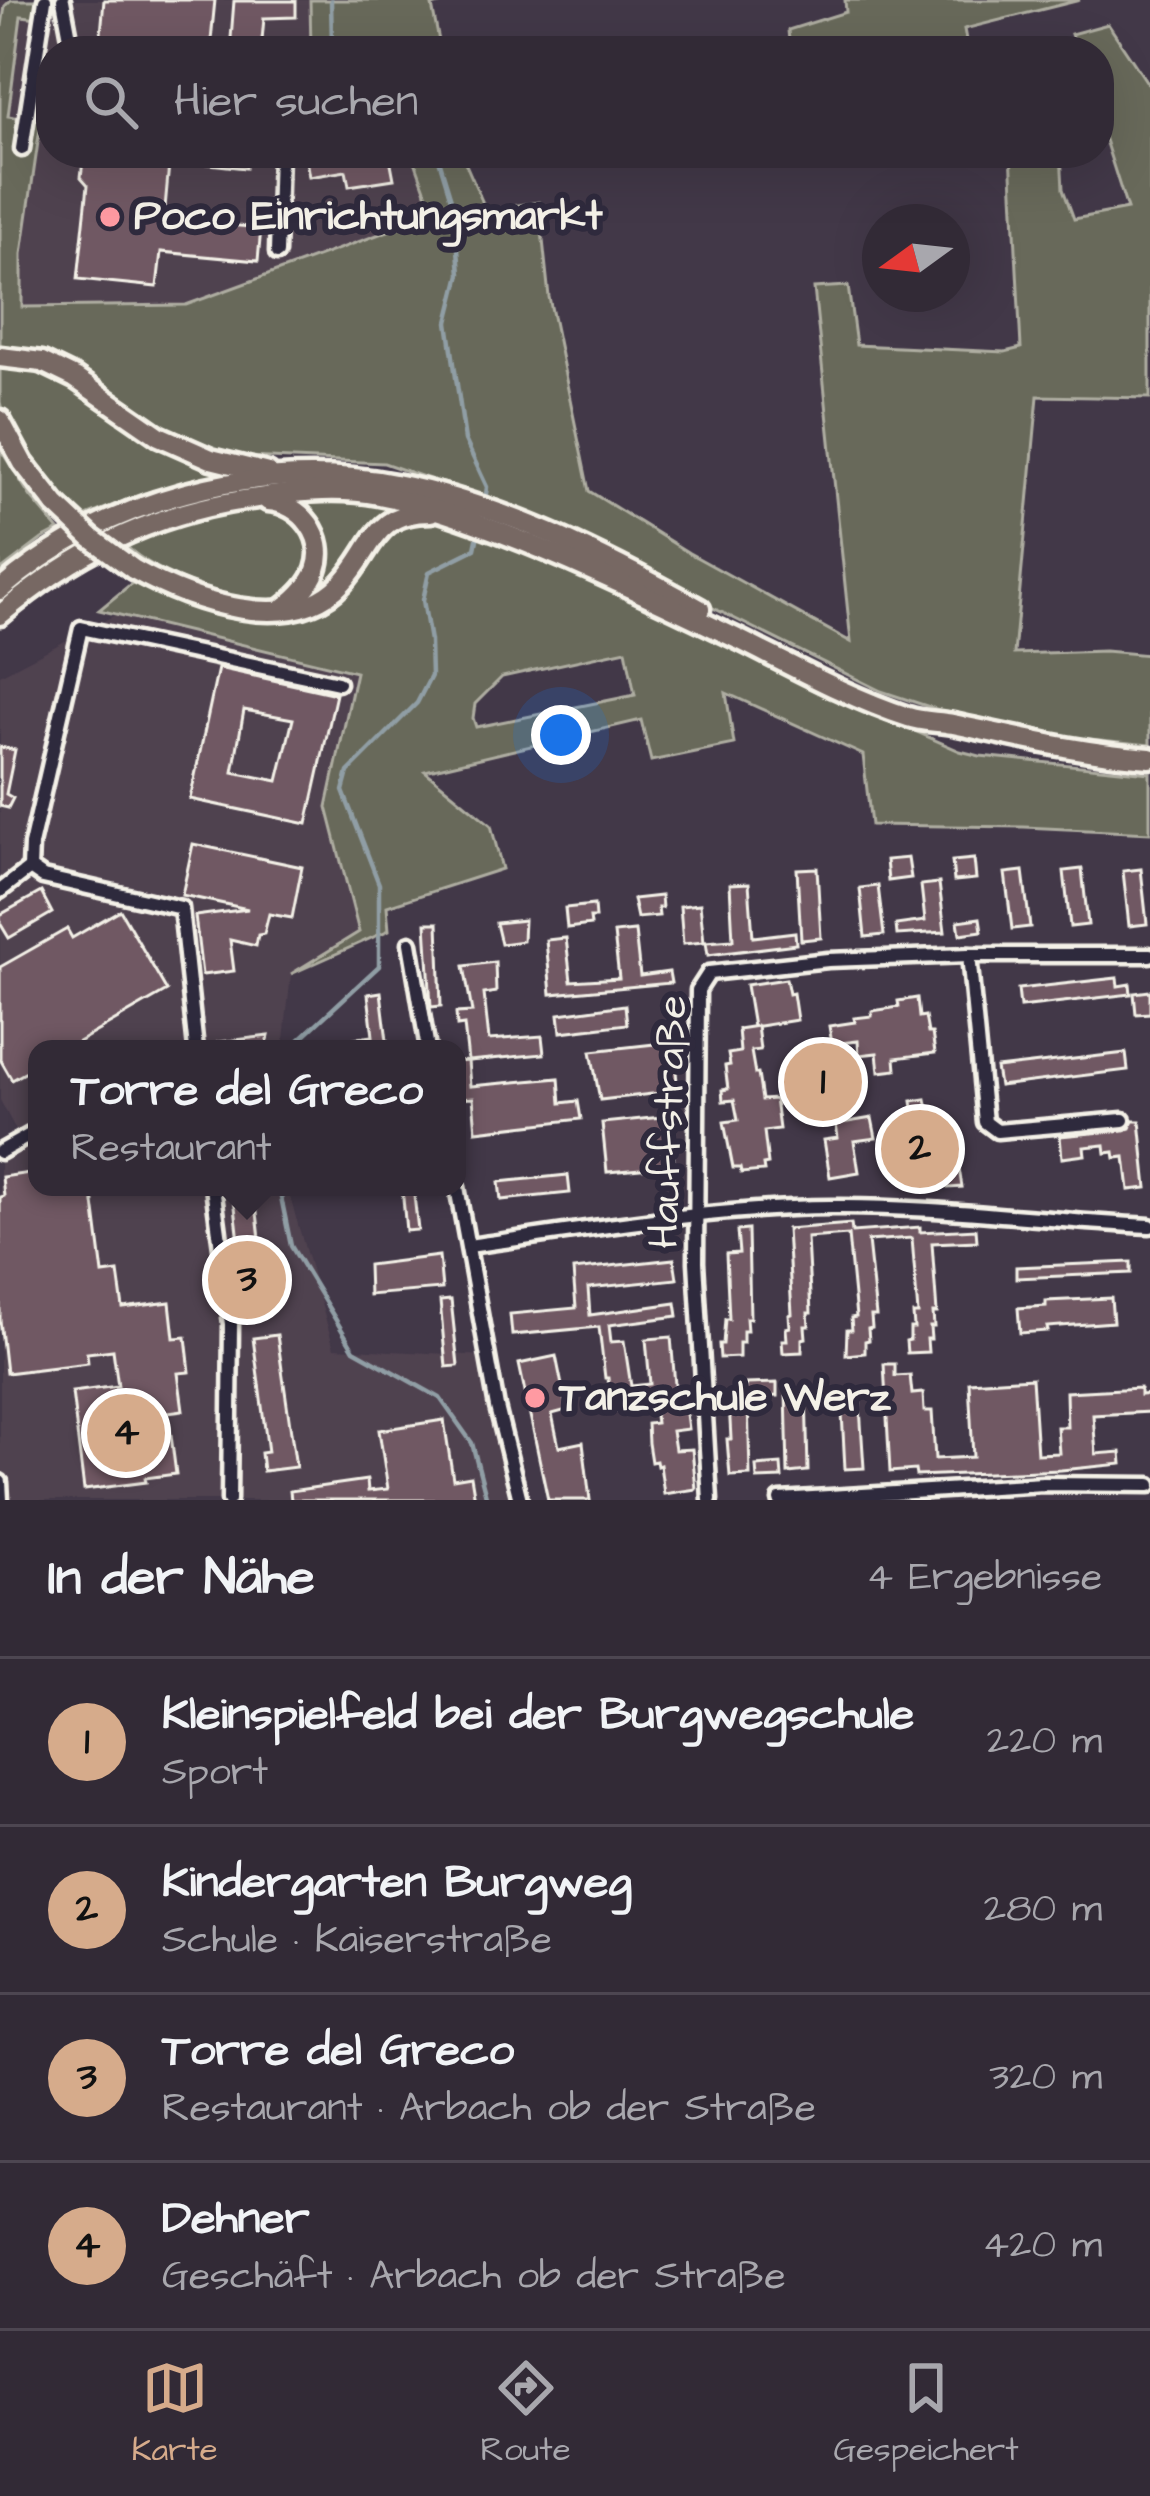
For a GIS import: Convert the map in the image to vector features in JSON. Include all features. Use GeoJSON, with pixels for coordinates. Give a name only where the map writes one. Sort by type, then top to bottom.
{"type":"FeatureCollection","features":[{"type":"Feature","properties":{"kind":"main road"},"geometry":{"type":"LineString","coordinates":[[0,357],[43,362],[159,436],[211,459],[284,478]]}},
{"type":"Feature","properties":{"kind":"main road"},"geometry":{"type":"LineString","coordinates":[[0,420],[23,463],[56,505],[91,538],[155,581],[211,602],[257,611],[319,601],[344,581],[387,523],[418,512],[451,515]]}},
{"type":"Feature","properties":{"kind":"main road"},"geometry":{"type":"LineString","coordinates":[[0,590],[46,554],[123,514],[184,494],[256,479],[367,480],[419,490],[530,534],[872,704],[913,719],[1040,744],[1150,758]]}},
{"type":"Feature","properties":{"kind":"main road"},"geometry":{"type":"LineString","coordinates":[[0,615],[62,568],[105,543],[162,518],[271,494],[324,490],[376,494],[530,534]]}},
{"type":"Feature","properties":{"kind":"main road"},"geometry":{"type":"LineString","coordinates":[[246,500],[281,502],[298,511],[318,543],[314,575],[298,598],[282,610]]}},
{"type":"Feature","properties":{"kind":"street"},"geometry":{"type":"LineString","coordinates":[[39,36],[45,0]]}},
{"type":"Feature","properties":{"kind":"street"},"geometry":{"type":"LineString","coordinates":[[63,0],[70,36]]}},
{"type":"Feature","properties":{"kind":"street"},"geometry":{"type":"LineString","coordinates":[[22,149],[36,58]]}},
{"type":"Feature","properties":{"kind":"street"},"geometry":{"type":"LineString","coordinates":[[277,253],[280,168]]}},
{"type":"Feature","properties":{"kind":"street"},"geometry":{"type":"LineString","coordinates":[[31,868],[31,845],[81,628],[338,683]]}},
{"type":"Feature","properties":{"kind":"street"},"geometry":{"type":"LineString","coordinates":[[0,891],[31,868]]}},
{"type":"Feature","properties":{"kind":"street"},"geometry":{"type":"LineString","coordinates":[[31,868],[43,877],[181,908],[195,1040]]}},
{"type":"Feature","properties":{"kind":"street"},"geometry":{"type":"LineString","coordinates":[[410,943],[426,1040]]}},
{"type":"Feature","properties":{"kind":"street"},"geometry":{"type":"LineString","coordinates":[[969,955],[985,1122],[997,1131],[1123,1120]]}},
{"type":"Feature","properties":{"kind":"street","name":"Hauffstraße"},"geometry":{"type":"LineString","coordinates":[[710,1500],[696,1216],[698,990],[709,973],[828,960],[1150,956]]}},
{"type":"Feature","properties":{"kind":"street"},"geometry":{"type":"LineString","coordinates":[[0,1152],[28,1136]]}},
{"type":"Feature","properties":{"kind":"street"},"geometry":{"type":"LineString","coordinates":[[214,1196],[230,1324],[229,1500]]}},
{"type":"Feature","properties":{"kind":"street"},"geometry":{"type":"LineString","coordinates":[[459,1196],[497,1407],[520,1500]]}},
{"type":"Feature","properties":{"kind":"street"},"geometry":{"type":"LineString","coordinates":[[469,1246],[696,1216],[856,1208],[1150,1226]]}},
{"type":"Feature","properties":{"kind":"street"},"geometry":{"type":"LineString","coordinates":[[0,1481],[1,1500]]}},
{"type":"Feature","properties":{"kind":"street"},"geometry":{"type":"LineString","coordinates":[[781,1500],[1043,1484],[1150,1485]]}},
{"type":"Feature","properties":{"kind":"shaded area"},"geometry":{"type":"Polygon","coordinates":[[[0,0],[310,0],[311,36],[36,36],[36,168],[418,168],[437,220],[418,220],[186,305],[21,307],[0,287],[0,0]]]}},
{"type":"Feature","properties":{"kind":"shaded area"},"geometry":{"type":"Polygon","coordinates":[[[117,614],[356,671],[327,807],[359,933],[291,974],[284,1040],[28,1040],[28,1196],[290,1196],[334,1348],[486,1356],[531,1500],[0,1500],[0,1142],[17,1132],[0,1100],[0,675],[117,614]]]}},
{"type":"Feature","properties":{"kind":"green space"},"geometry":{"type":"Polygon","coordinates":[[[11,0],[37,0],[39,18],[21,16],[8,116],[36,120],[36,156],[22,254],[22,307],[186,305],[418,220],[436,220],[417,168],[468,168],[486,210],[539,202],[549,297],[589,491],[689,553],[851,642],[814,288],[848,286],[856,345],[1005,352],[1021,348],[1012,168],[1062,168],[1063,189],[1074,219],[1127,209],[1114,168],[1114,36],[1071,34],[1108,24],[1150,87],[1150,398],[1038,396],[1014,654],[1105,651],[1150,655],[1150,745],[1060,736],[960,717],[881,691],[509,507],[384,463],[222,456],[174,438],[52,359],[29,351],[0,350],[0,39],[5,6],[11,0]]]}},
{"type":"Feature","properties":{"kind":"green space"},"geometry":{"type":"Polygon","coordinates":[[[310,0],[453,0],[432,6],[438,36],[311,36],[310,0]]]}},
{"type":"Feature","properties":{"kind":"green space"},"geometry":{"type":"Polygon","coordinates":[[[845,0],[1080,0],[964,29],[965,36],[789,36],[788,30],[846,12],[845,0]]]}},
{"type":"Feature","properties":{"kind":"green space"},"geometry":{"type":"Polygon","coordinates":[[[0,364],[38,369],[61,378],[165,450],[235,474],[144,493],[84,517],[12,430],[0,402],[0,364]]]}},
{"type":"Feature","properties":{"kind":"green space"},"geometry":{"type":"Polygon","coordinates":[[[0,449],[59,530],[0,571],[0,449]]]}},
{"type":"Feature","properties":{"kind":"green space"},"geometry":{"type":"Polygon","coordinates":[[[290,497],[348,498],[396,504],[396,510],[371,525],[339,572],[305,600],[323,563],[290,497]]]}},
{"type":"Feature","properties":{"kind":"green space"},"geometry":{"type":"Polygon","coordinates":[[[253,506],[281,510],[306,532],[309,546],[301,576],[277,598],[252,603],[227,598],[158,568],[124,544],[187,521],[253,506]]]}},
{"type":"Feature","properties":{"kind":"green space"},"geometry":{"type":"Polygon","coordinates":[[[411,518],[459,528],[539,557],[960,751],[1150,773],[1150,833],[871,825],[863,755],[726,693],[734,744],[651,761],[641,720],[425,771],[491,825],[502,869],[387,906],[389,930],[291,974],[359,932],[327,807],[356,672],[99,610],[132,583],[244,619],[299,616],[335,601],[379,540],[411,518]],[[626,650],[502,677],[475,704],[473,718],[476,727],[635,695],[626,650]]]}},
{"type":"Feature","properties":{"kind":"green space"},"geometry":{"type":"Polygon","coordinates":[[[844,1046],[851,1112],[803,1119],[796,1051],[844,1046]]]}},
{"type":"Feature","properties":{"kind":"building"},"geometry":{"type":"Polygon","coordinates":[[[104,0],[215,0],[211,36],[101,36],[104,0]]]}},
{"type":"Feature","properties":{"kind":"building"},"geometry":{"type":"Polygon","coordinates":[[[234,1],[296,1],[296,17],[264,18],[262,36],[231,36],[234,1]]]}},
{"type":"Feature","properties":{"kind":"building"},"geometry":{"type":"Polygon","coordinates":[[[82,168],[169,168],[164,219],[261,228],[258,261],[161,252],[157,287],[78,279],[88,185],[81,177],[82,168]]]}},
{"type":"Feature","properties":{"kind":"building"},"geometry":{"type":"Polygon","coordinates":[[[308,168],[392,168],[394,179],[349,186],[346,171],[309,177],[308,168]]]}},
{"type":"Feature","properties":{"kind":"building"},"geometry":{"type":"Polygon","coordinates":[[[218,668],[336,694],[307,824],[190,799],[218,668]],[[244,710],[233,772],[278,781],[293,719],[244,710]]]}},
{"type":"Feature","properties":{"kind":"building"},"geometry":{"type":"Polygon","coordinates":[[[0,747],[15,750],[6,794],[13,798],[8,808],[0,806],[0,747]]]}},
{"type":"Feature","properties":{"kind":"building"},"geometry":{"type":"Polygon","coordinates":[[[193,844],[302,867],[292,918],[269,914],[256,946],[230,940],[234,971],[202,975],[195,916],[248,909],[182,895],[193,844]]]}},
{"type":"Feature","properties":{"kind":"building"},"geometry":{"type":"Polygon","coordinates":[[[908,858],[911,878],[888,881],[886,860],[908,858]]]}},
{"type":"Feature","properties":{"kind":"building"},"geometry":{"type":"Polygon","coordinates":[[[974,859],[976,879],[954,881],[952,861],[974,859]]]}},
{"type":"Feature","properties":{"kind":"building"},"geometry":{"type":"Polygon","coordinates":[[[817,868],[821,938],[801,940],[797,869],[817,868]]]}},
{"type":"Feature","properties":{"kind":"building"},"geometry":{"type":"Polygon","coordinates":[[[1082,869],[1088,925],[1070,927],[1064,871],[1082,869]]]}},
{"type":"Feature","properties":{"kind":"building"},"geometry":{"type":"Polygon","coordinates":[[[1141,869],[1147,924],[1129,926],[1123,871],[1141,869]]]}},
{"type":"Feature","properties":{"kind":"building"},"geometry":{"type":"Polygon","coordinates":[[[1023,871],[1030,927],[1012,929],[1005,873],[1023,871]]]}},
{"type":"Feature","properties":{"kind":"building"},"geometry":{"type":"Polygon","coordinates":[[[749,883],[753,937],[795,932],[796,944],[708,955],[706,942],[733,940],[730,884],[749,883]]]}},
{"type":"Feature","properties":{"kind":"building"},"geometry":{"type":"Polygon","coordinates":[[[939,883],[945,932],[897,935],[896,925],[925,921],[921,885],[939,883]]]}},
{"type":"Feature","properties":{"kind":"building"},"geometry":{"type":"Polygon","coordinates":[[[878,886],[884,935],[865,937],[860,888],[878,886]]]}},
{"type":"Feature","properties":{"kind":"building"},"geometry":{"type":"Polygon","coordinates":[[[41,892],[52,913],[9,938],[0,915],[41,892]]]}},
{"type":"Feature","properties":{"kind":"building"},"geometry":{"type":"Polygon","coordinates":[[[661,896],[659,916],[637,918],[633,899],[661,896]]]}},
{"type":"Feature","properties":{"kind":"building"},"geometry":{"type":"Polygon","coordinates":[[[700,904],[704,942],[683,944],[680,906],[700,904]]]}},
{"type":"Feature","properties":{"kind":"building"},"geometry":{"type":"Polygon","coordinates":[[[594,905],[591,925],[567,928],[565,908],[594,905]]]}},
{"type":"Feature","properties":{"kind":"building"},"geometry":{"type":"Polygon","coordinates":[[[120,910],[167,991],[82,1040],[28,1040],[28,1071],[12,1080],[0,1059],[0,967],[67,929],[72,938],[120,910]]]}},
{"type":"Feature","properties":{"kind":"building"},"geometry":{"type":"Polygon","coordinates":[[[980,918],[982,931],[960,934],[958,921],[980,918]]]}},
{"type":"Feature","properties":{"kind":"building"},"geometry":{"type":"Polygon","coordinates":[[[524,920],[523,941],[501,944],[496,923],[524,920]]]}},
{"type":"Feature","properties":{"kind":"building"},"geometry":{"type":"Polygon","coordinates":[[[426,923],[438,923],[441,1006],[431,1007],[426,923]]]}},
{"type":"Feature","properties":{"kind":"building"},"geometry":{"type":"Polygon","coordinates":[[[635,931],[640,976],[669,972],[671,983],[551,994],[546,940],[566,938],[571,981],[619,978],[614,933],[635,931]]]}},
{"type":"Feature","properties":{"kind":"building"},"geometry":{"type":"Polygon","coordinates":[[[495,962],[496,992],[484,994],[489,1040],[542,1036],[544,1054],[468,1061],[464,1025],[457,1026],[456,1013],[472,1012],[464,966],[495,962]]]}},
{"type":"Feature","properties":{"kind":"building"},"geometry":{"type":"Polygon","coordinates":[[[1117,978],[1118,986],[1130,984],[1131,994],[1020,1007],[1018,989],[1117,978]]]}},
{"type":"Feature","properties":{"kind":"building"},"geometry":{"type":"Polygon","coordinates":[[[786,979],[797,1020],[753,1027],[746,985],[786,979]]]}},
{"type":"Feature","properties":{"kind":"building"},"geometry":{"type":"Polygon","coordinates":[[[1150,991],[1150,1013],[1136,1014],[1134,993],[1150,991]]]}},
{"type":"Feature","properties":{"kind":"building"},"geometry":{"type":"Polygon","coordinates":[[[381,992],[387,1040],[339,1040],[373,1036],[368,994],[381,992]]]}},
{"type":"Feature","properties":{"kind":"building"},"geometry":{"type":"Polygon","coordinates":[[[917,998],[919,1017],[925,1016],[935,1053],[895,1058],[896,1070],[879,1072],[877,1053],[859,1055],[858,1041],[832,1044],[829,1026],[855,1022],[854,1018],[872,1016],[872,1011],[899,1007],[898,1001],[917,998]]]}},
{"type":"Feature","properties":{"kind":"building"},"geometry":{"type":"Polygon","coordinates":[[[625,1005],[627,1024],[561,1032],[559,1014],[625,1005]]]}},
{"type":"Feature","properties":{"kind":"building"},"geometry":{"type":"Polygon","coordinates":[[[757,1026],[760,1050],[751,1051],[755,1074],[762,1100],[775,1099],[779,1129],[764,1131],[768,1164],[763,1165],[764,1171],[741,1173],[740,1168],[733,1168],[724,1122],[738,1120],[734,1100],[723,1101],[722,1090],[728,1089],[728,1054],[740,1052],[738,1029],[757,1026]]]}},
{"type":"Feature","properties":{"kind":"building"},"geometry":{"type":"Polygon","coordinates":[[[673,1042],[678,1091],[600,1100],[591,1051],[673,1042]]]}},
{"type":"Feature","properties":{"kind":"building"},"geometry":{"type":"Polygon","coordinates":[[[1126,1053],[1128,1070],[999,1086],[996,1068],[1126,1053]]]}},
{"type":"Feature","properties":{"kind":"building"},"geometry":{"type":"Polygon","coordinates":[[[466,1061],[470,1086],[559,1078],[561,1103],[578,1101],[581,1119],[476,1131],[473,1098],[466,1098],[466,1061]]]}},
{"type":"Feature","properties":{"kind":"building"},"geometry":{"type":"Polygon","coordinates":[[[926,1099],[936,1126],[940,1125],[945,1160],[910,1170],[904,1130],[916,1128],[912,1101],[926,1099]]]}},
{"type":"Feature","properties":{"kind":"building"},"geometry":{"type":"Polygon","coordinates":[[[672,1116],[674,1166],[607,1172],[602,1123],[672,1116]]]}},
{"type":"Feature","properties":{"kind":"building"},"geometry":{"type":"Polygon","coordinates":[[[872,1118],[876,1138],[854,1141],[859,1172],[830,1177],[824,1140],[838,1138],[836,1124],[872,1118]]]}},
{"type":"Feature","properties":{"kind":"building"},"geometry":{"type":"Polygon","coordinates":[[[1140,1121],[1147,1188],[1129,1190],[1125,1157],[1106,1153],[1105,1145],[1084,1147],[1085,1155],[1062,1158],[1060,1136],[1124,1130],[1140,1121]]]}},
{"type":"Feature","properties":{"kind":"building"},"geometry":{"type":"Polygon","coordinates":[[[958,1162],[962,1187],[948,1188],[945,1163],[958,1162]]]}},
{"type":"Feature","properties":{"kind":"building"},"geometry":{"type":"Polygon","coordinates":[[[28,1173],[28,1196],[93,1196],[103,1274],[118,1272],[123,1308],[170,1302],[174,1338],[186,1337],[190,1372],[178,1373],[183,1410],[168,1412],[176,1474],[84,1490],[72,1392],[118,1386],[113,1350],[87,1353],[88,1363],[6,1373],[0,1320],[2,1177],[28,1173]]]}},
{"type":"Feature","properties":{"kind":"building"},"geometry":{"type":"Polygon","coordinates":[[[568,1175],[570,1193],[501,1200],[499,1182],[568,1175]]]}},
{"type":"Feature","properties":{"kind":"building"},"geometry":{"type":"Polygon","coordinates":[[[255,1196],[260,1239],[239,1241],[234,1198],[255,1196]]]}},
{"type":"Feature","properties":{"kind":"building"},"geometry":{"type":"Polygon","coordinates":[[[403,1196],[414,1196],[418,1230],[406,1231],[403,1196]]]}},
{"type":"Feature","properties":{"kind":"building"},"geometry":{"type":"Polygon","coordinates":[[[851,1224],[852,1232],[976,1229],[977,1241],[932,1243],[937,1313],[933,1313],[931,1339],[927,1339],[928,1352],[907,1353],[913,1314],[918,1314],[912,1238],[868,1241],[876,1316],[871,1316],[865,1353],[846,1355],[847,1330],[852,1330],[851,1318],[856,1317],[848,1235],[807,1238],[809,1326],[805,1326],[802,1352],[783,1353],[782,1340],[787,1340],[792,1314],[787,1229],[851,1224]]]}},
{"type":"Feature","properties":{"kind":"building"},"geometry":{"type":"Polygon","coordinates":[[[748,1230],[750,1318],[746,1318],[739,1357],[720,1358],[719,1344],[723,1344],[725,1319],[729,1319],[726,1254],[739,1253],[737,1231],[748,1230]]]}},
{"type":"Feature","properties":{"kind":"building"},"geometry":{"type":"Polygon","coordinates":[[[439,1256],[442,1289],[369,1295],[368,1265],[439,1256]]]}},
{"type":"Feature","properties":{"kind":"building"},"geometry":{"type":"Polygon","coordinates":[[[674,1259],[677,1279],[588,1288],[590,1315],[676,1303],[678,1316],[609,1325],[611,1342],[624,1341],[631,1386],[650,1384],[646,1339],[671,1337],[676,1397],[689,1396],[690,1405],[685,1406],[688,1429],[672,1431],[675,1450],[692,1449],[696,1489],[664,1494],[660,1465],[651,1462],[648,1443],[647,1424],[656,1423],[653,1399],[633,1400],[634,1408],[612,1411],[599,1327],[512,1335],[510,1314],[576,1308],[573,1270],[674,1259]]]}},
{"type":"Feature","properties":{"kind":"building"},"geometry":{"type":"Polygon","coordinates":[[[1131,1262],[1131,1273],[1016,1278],[1016,1267],[1131,1262]]]}},
{"type":"Feature","properties":{"kind":"building"},"geometry":{"type":"Polygon","coordinates":[[[1111,1298],[1113,1322],[1020,1333],[1018,1308],[1046,1306],[1046,1301],[1111,1298]]]}},
{"type":"Feature","properties":{"kind":"building"},"geometry":{"type":"Polygon","coordinates":[[[451,1300],[458,1366],[446,1367],[440,1301],[451,1300]]]}},
{"type":"Feature","properties":{"kind":"building"},"geometry":{"type":"Polygon","coordinates":[[[277,1335],[296,1467],[263,1471],[261,1453],[268,1452],[253,1338],[277,1335]]]}},
{"type":"Feature","properties":{"kind":"building"},"geometry":{"type":"Polygon","coordinates":[[[556,1356],[567,1410],[552,1414],[559,1447],[583,1442],[590,1500],[548,1500],[519,1364],[556,1356]]]}},
{"type":"Feature","properties":{"kind":"building"},"geometry":{"type":"Polygon","coordinates":[[[884,1364],[895,1364],[895,1376],[910,1375],[912,1394],[923,1393],[924,1411],[932,1411],[935,1459],[973,1457],[969,1382],[1032,1378],[1037,1454],[1059,1453],[1057,1427],[1067,1427],[1066,1392],[1140,1388],[1140,1395],[1150,1394],[1150,1412],[1093,1415],[1096,1454],[1121,1452],[1122,1464],[916,1476],[915,1470],[890,1472],[884,1364]]]}},
{"type":"Feature","properties":{"kind":"building"},"geometry":{"type":"Polygon","coordinates":[[[777,1383],[777,1396],[746,1397],[746,1384],[777,1383]]]}},
{"type":"Feature","properties":{"kind":"building"},"geometry":{"type":"Polygon","coordinates":[[[806,1390],[808,1471],[788,1473],[786,1391],[806,1390]]]}},
{"type":"Feature","properties":{"kind":"building"},"geometry":{"type":"Polygon","coordinates":[[[859,1392],[864,1468],[845,1469],[841,1393],[859,1392]]]}},
{"type":"Feature","properties":{"kind":"building"},"geometry":{"type":"Polygon","coordinates":[[[748,1400],[750,1475],[730,1476],[729,1402],[748,1400]]]}},
{"type":"Feature","properties":{"kind":"building"},"geometry":{"type":"Polygon","coordinates":[[[444,1420],[453,1479],[471,1476],[475,1500],[291,1500],[290,1491],[367,1480],[368,1491],[388,1489],[379,1430],[444,1420]]]}},
{"type":"Feature","properties":{"kind":"building"},"geometry":{"type":"Polygon","coordinates":[[[781,1464],[782,1478],[757,1479],[756,1466],[781,1464]]]}},
{"type":"Feature","properties":{"kind":"waterway"},"geometry":{"type":"LineString","coordinates":[[331,0],[332,36]]}},
{"type":"Feature","properties":{"kind":"waterway"},"geometry":{"type":"LineString","coordinates":[[442,168],[455,212],[460,274],[448,322],[465,440],[487,487],[485,501]]}},
{"type":"Feature","properties":{"kind":"waterway"},"geometry":{"type":"LineString","coordinates":[[299,1040],[379,966],[379,884],[343,791],[348,772],[417,703],[431,676],[423,600],[429,572],[475,549],[479,530]]}},
{"type":"Feature","properties":{"kind":"waterway"},"geometry":{"type":"LineString","coordinates":[[281,1196],[291,1246],[354,1350],[440,1398],[472,1443],[487,1500]]}},
{"type":"Feature","properties":{"kind":"place","name":"Poco Einrichtungsmarkt"},"geometry":{"type":"Point","coordinates":[110,217]}},
{"type":"Feature","properties":{"kind":"place","name":"Kleinspielfeld bei der Burgwegschule"},"geometry":{"type":"Point","coordinates":[823,1082]}},
{"type":"Feature","properties":{"kind":"place","name":"Kindergarten Burgweg"},"geometry":{"type":"Point","coordinates":[920,1149]}},
{"type":"Feature","properties":{"kind":"place","name":"Torre del Greco"},"geometry":{"type":"Point","coordinates":[247,1280]}},
{"type":"Feature","properties":{"kind":"place","name":"Tanzschule Werz"},"geometry":{"type":"Point","coordinates":[535,1398]}},
{"type":"Feature","properties":{"kind":"place","name":"Dehner"},"geometry":{"type":"Point","coordinates":[126,1433]}}]}
